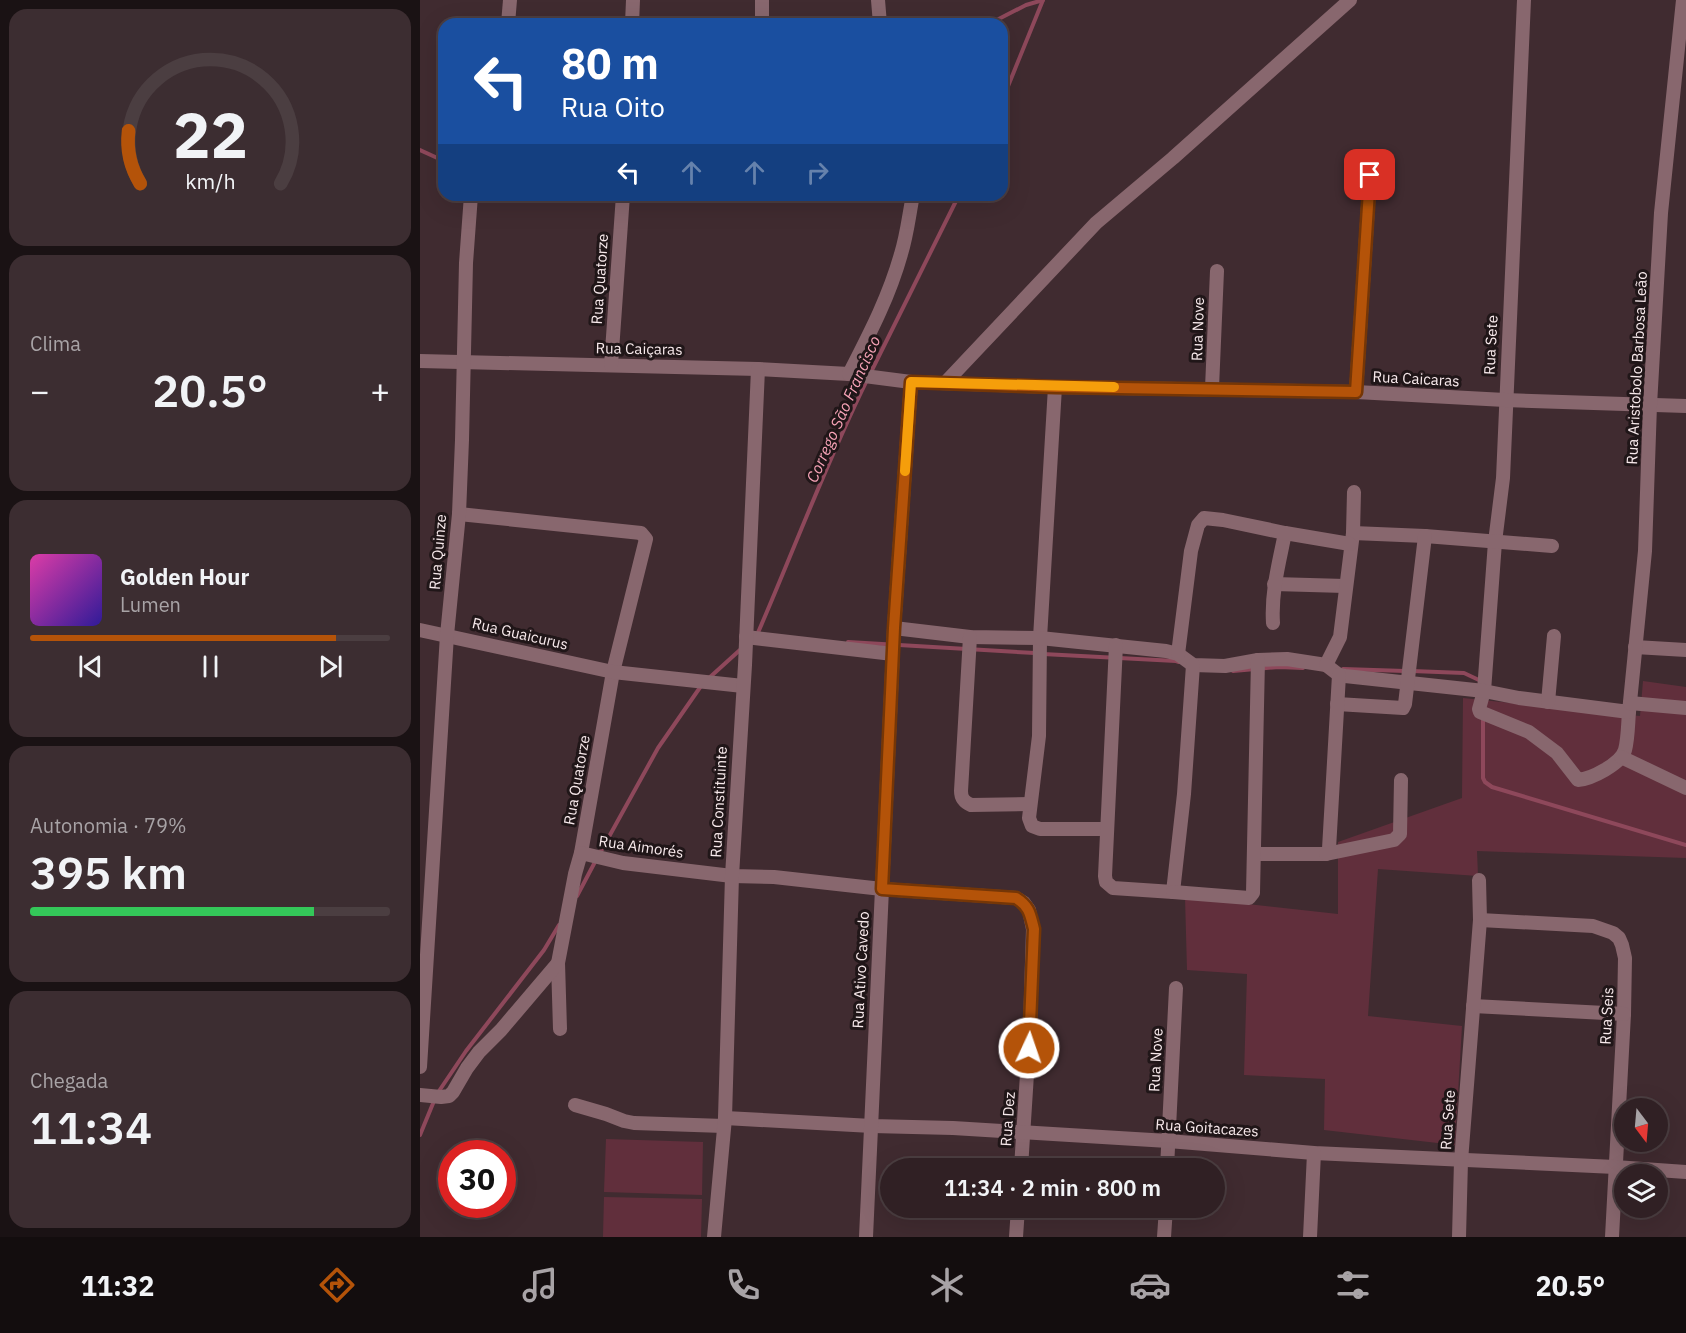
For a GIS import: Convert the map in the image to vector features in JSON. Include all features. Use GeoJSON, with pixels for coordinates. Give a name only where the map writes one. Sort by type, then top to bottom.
{"type":"FeatureCollection","features":[{"type":"Feature","properties":{"kind":"street"},"geometry":{"type":"LineString","coordinates":[[508,18],[510,0]]}},
{"type":"Feature","properties":{"kind":"street"},"geometry":{"type":"LineString","coordinates":[[632,18],[633,0]]}},
{"type":"Feature","properties":{"kind":"street"},"geometry":{"type":"LineString","coordinates":[[762,0],[762,18]]}},
{"type":"Feature","properties":{"kind":"street"},"geometry":{"type":"LineString","coordinates":[[878,0],[880,18]]}},
{"type":"Feature","properties":{"kind":"street"},"geometry":{"type":"LineString","coordinates":[[946,382],[1096,223],[1173,158],[1350,0]]}},
{"type":"Feature","properties":{"kind":"street","name":"Rua Sete"},"geometry":{"type":"LineString","coordinates":[[1524,0],[1503,478],[1484,692],[1479,709],[1480,712],[1529,732],[1557,753],[1578,780],[1599,774],[1621,757]]}},
{"type":"Feature","properties":{"kind":"street","name":"Rua Aristobolo Barbosa Leão"},"geometry":{"type":"LineString","coordinates":[[1621,757],[1625,750],[1630,708],[1645,551],[1650,405],[1661,213],[1683,0]]}},
{"type":"Feature","properties":{"kind":"street"},"geometry":{"type":"LineString","coordinates":[[1356,392],[1370,175]]}},
{"type":"Feature","properties":{"kind":"street","name":"Rua Quinze"},"geometry":{"type":"LineString","coordinates":[[420,1067],[447,635],[459,514],[466,263],[471,201]]}},
{"type":"Feature","properties":{"kind":"street","name":"Rua Quatorze"},"geometry":{"type":"LineString","coordinates":[[611,365],[623,201]]}},
{"type":"Feature","properties":{"kind":"street"},"geometry":{"type":"LineString","coordinates":[[853,374],[892,282],[901,253],[912,201]]}},
{"type":"Feature","properties":{"kind":"street","name":"Rua Nove"},"geometry":{"type":"LineString","coordinates":[[1212,388],[1217,271]]}},
{"type":"Feature","properties":{"kind":"street","name":"Rua Caiçaras"},"geometry":{"type":"LineString","coordinates":[[420,361],[758,369],[853,374]]}},
{"type":"Feature","properties":{"kind":"street","name":"Rua Constituinte"},"geometry":{"type":"LineString","coordinates":[[714,1237],[724,1122],[732,876],[743,686],[751,639],[758,369]]}},
{"type":"Feature","properties":{"kind":"street","name":"Rua Caicaras"},"geometry":{"type":"LineString","coordinates":[[853,374],[911,382],[1356,392],[1686,406]]}},
{"type":"Feature","properties":{"kind":"street","name":"Rua Ativo Cavedo"},"geometry":{"type":"LineString","coordinates":[[866,1237],[894,628],[911,382]]}},
{"type":"Feature","properties":{"kind":"street"},"geometry":{"type":"LineString","coordinates":[[1056,387],[1040,638],[1039,736],[1030,804],[1030,823],[1035,828],[1107,829]]}},
{"type":"Feature","properties":{"kind":"street"},"geometry":{"type":"LineString","coordinates":[[1326,664],[1340,637],[1354,492]]}},
{"type":"Feature","properties":{"kind":"street","name":"Rua Quatorze"},"geometry":{"type":"LineString","coordinates":[[459,514],[641,533],[646,539],[613,672],[586,855],[572,892],[558,963],[560,1029]]}},
{"type":"Feature","properties":{"kind":"street"},"geometry":{"type":"LineString","coordinates":[[1178,654],[1191,551],[1198,525],[1204,518],[1285,533],[1351,538],[1425,536],[1552,546]]}},
{"type":"Feature","properties":{"kind":"street"},"geometry":{"type":"LineString","coordinates":[[1273,623],[1274,584],[1285,533]]}},
{"type":"Feature","properties":{"kind":"street"},"geometry":{"type":"LineString","coordinates":[[1337,704],[1403,708],[1408,684],[1425,536]]}},
{"type":"Feature","properties":{"kind":"street"},"geometry":{"type":"LineString","coordinates":[[1274,584],[1345,586]]}},
{"type":"Feature","properties":{"kind":"street"},"geometry":{"type":"LineString","coordinates":[[894,628],[970,637],[1040,638],[1166,651],[1178,654],[1193,665],[1225,666],[1258,660],[1287,659],[1326,664],[1339,675],[1604,709],[1686,708]]}},
{"type":"Feature","properties":{"kind":"street","name":"Rua Guaicurus"},"geometry":{"type":"LineString","coordinates":[[420,630],[613,672],[743,686]]}},
{"type":"Feature","properties":{"kind":"street"},"geometry":{"type":"LineString","coordinates":[[1548,702],[1554,636]]}},
{"type":"Feature","properties":{"kind":"street"},"geometry":{"type":"LineString","coordinates":[[970,637],[961,790],[963,798],[971,805],[1030,804]]}},
{"type":"Feature","properties":{"kind":"street"},"geometry":{"type":"LineString","coordinates":[[751,639],[893,654]]}},
{"type":"Feature","properties":{"kind":"street"},"geometry":{"type":"LineString","coordinates":[[1116,645],[1105,876],[1106,882],[1113,888],[1249,898],[1253,893],[1258,660]]}},
{"type":"Feature","properties":{"kind":"street"},"geometry":{"type":"LineString","coordinates":[[1635,647],[1686,650]]}},
{"type":"Feature","properties":{"kind":"street"},"geometry":{"type":"LineString","coordinates":[[1173,892],[1184,794],[1193,665]]}},
{"type":"Feature","properties":{"kind":"street"},"geometry":{"type":"LineString","coordinates":[[1326,854],[1329,849],[1339,675]]}},
{"type":"Feature","properties":{"kind":"street"},"geometry":{"type":"LineString","coordinates":[[1621,757],[1686,788]]}},
{"type":"Feature","properties":{"kind":"street"},"geometry":{"type":"LineString","coordinates":[[1254,854],[1326,854],[1394,840],[1400,834],[1401,780]]}},
{"type":"Feature","properties":{"kind":"street","name":"Rua Aimorés"},"geometry":{"type":"LineString","coordinates":[[586,855],[615,861],[732,876],[774,877],[882,889],[1016,898]]}},
{"type":"Feature","properties":{"kind":"street","name":"Rua Sete"},"geometry":{"type":"LineString","coordinates":[[1459,1237],[1461,1161],[1480,920],[1479,880]]}},
{"type":"Feature","properties":{"kind":"street","name":"Rua Dez"},"geometry":{"type":"LineString","coordinates":[[1016,898],[1029,910],[1034,929],[1022,1158]]}},
{"type":"Feature","properties":{"kind":"street","name":"Rua Seis"},"geometry":{"type":"LineString","coordinates":[[1480,920],[1593,926],[1613,933],[1619,938],[1625,958],[1615,1164]]}},
{"type":"Feature","properties":{"kind":"street"},"geometry":{"type":"LineString","coordinates":[[422,1095],[449,1096],[479,1052],[501,1030],[558,963]]}},
{"type":"Feature","properties":{"kind":"street","name":"Rua Nove"},"geometry":{"type":"LineString","coordinates":[[1167,1158],[1176,988]]}},
{"type":"Feature","properties":{"kind":"street"},"geometry":{"type":"LineString","coordinates":[[1473,1006],[1624,1014]]}},
{"type":"Feature","properties":{"kind":"street","name":"Rua Goitacazes"},"geometry":{"type":"LineString","coordinates":[[575,1105],[634,1123],[724,1122],[953,1128],[1168,1141],[1314,1153],[1614,1167]]}},
{"type":"Feature","properties":{"kind":"street"},"geometry":{"type":"LineString","coordinates":[[1310,1237],[1314,1153]]}},
{"type":"Feature","properties":{"kind":"street","name":"Rua Goitacazes"},"geometry":{"type":"LineString","coordinates":[[1668,1171],[1686,1172]]}},
{"type":"Feature","properties":{"kind":"street","name":"Rua Seis"},"geometry":{"type":"LineString","coordinates":[[1612,1237],[1614,1190]]}},
{"type":"Feature","properties":{"kind":"street"},"geometry":{"type":"LineString","coordinates":[[1016,1237],[1017,1218]]}},
{"type":"Feature","properties":{"kind":"street"},"geometry":{"type":"LineString","coordinates":[[1164,1237],[1165,1218]]}},
{"type":"Feature","properties":{"kind":"shaded area"},"geometry":{"type":"Polygon","coordinates":[[[1643,681],[1686,687],[1686,858],[1477,851],[1478,876],[1378,869],[1368,1016],[1462,1026],[1455,1145],[1324,1130],[1325,1079],[1244,1075],[1247,974],[1187,970],[1185,897],[1338,914],[1338,842],[1462,798],[1463,698],[1640,716],[1643,681]]]}},
{"type":"Feature","properties":{"kind":"shaded area"},"geometry":{"type":"Polygon","coordinates":[[[606,1139],[703,1142],[702,1195],[604,1192],[606,1139]]]}},
{"type":"Feature","properties":{"kind":"shaded area"},"geometry":{"type":"Polygon","coordinates":[[[604,1197],[702,1199],[701,1237],[603,1237],[604,1197]]]}},
{"type":"Feature","properties":{"kind":"waterway"},"geometry":{"type":"LineString","coordinates":[[1001,18],[1026,5],[1043,0]]}},
{"type":"Feature","properties":{"kind":"waterway","name":"Corrego São Francisco"},"geometry":{"type":"LineString","coordinates":[[1008,86],[1043,0]]}},
{"type":"Feature","properties":{"kind":"waterway"},"geometry":{"type":"LineString","coordinates":[[420,150],[438,158]]}},
{"type":"Feature","properties":{"kind":"waterway","name":"Corrego São Francisco"},"geometry":{"type":"LineString","coordinates":[[870,374],[956,201]]}},
{"type":"Feature","properties":{"kind":"waterway","name":"Corrego São Francisco"},"geometry":{"type":"LineString","coordinates":[[757,635],[824,475],[867,380]]}},
{"type":"Feature","properties":{"kind":"waterway"},"geometry":{"type":"LineString","coordinates":[[848,642],[1035,653]]}},
{"type":"Feature","properties":{"kind":"waterway"},"geometry":{"type":"LineString","coordinates":[[709,678],[741,649]]}},
{"type":"Feature","properties":{"kind":"waterway"},"geometry":{"type":"LineString","coordinates":[[1043,654],[1179,662]]}},
{"type":"Feature","properties":{"kind":"waterway"},"geometry":{"type":"LineString","coordinates":[[1233,671],[1279,667],[1303,668]]}},
{"type":"Feature","properties":{"kind":"waterway"},"geometry":{"type":"LineString","coordinates":[[1343,669],[1405,671]]}},
{"type":"Feature","properties":{"kind":"waterway"},"geometry":{"type":"LineString","coordinates":[[1412,671],[1464,673],[1481,681]]}},
{"type":"Feature","properties":{"kind":"waterway"},"geometry":{"type":"LineString","coordinates":[[600,853],[658,748],[701,686]]}},
{"type":"Feature","properties":{"kind":"waterway"},"geometry":{"type":"LineString","coordinates":[[1483,715],[1483,778],[1492,787],[1686,845]]}},
{"type":"Feature","properties":{"kind":"waterway"},"geometry":{"type":"LineString","coordinates":[[577,896],[596,860]]}},
{"type":"Feature","properties":{"kind":"waterway"},"geometry":{"type":"LineString","coordinates":[[437,1094],[466,1051],[544,950],[559,925]]}},
{"type":"Feature","properties":{"kind":"waterway"},"geometry":{"type":"LineString","coordinates":[[420,1135],[434,1101]]}},
{"type":"Feature","properties":{"kind":"slow traffic"},"geometry":{"type":"LineString","coordinates":[[905,471],[911,382],[1114,387]]}},
{"type":"Feature","properties":{"kind":"route"},"geometry":{"type":"LineString","coordinates":[[1029,1048],[1034,929],[1029,910],[1024,903],[1016,898],[882,889],[894,628],[911,382],[1356,392],[1370,175]]}}]}
